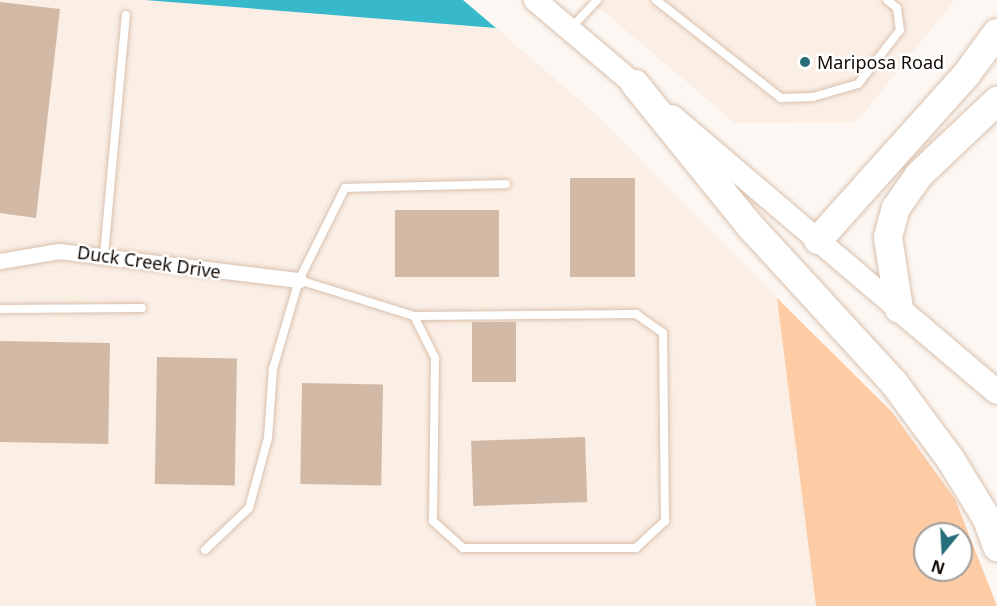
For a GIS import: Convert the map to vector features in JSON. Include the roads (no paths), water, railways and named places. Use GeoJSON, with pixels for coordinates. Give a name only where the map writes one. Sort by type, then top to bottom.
{"type":"FeatureCollection","features":[{"type":"Feature","properties":{"kind":"highway"},"geometry":{"type":"LineString","coordinates":[[818,240],[966,75],[997,33]]}},
{"type":"Feature","properties":{"kind":"highway"},"geometry":{"type":"LineString","coordinates":[[635,84],[751,227],[894,383],[951,460],[987,519],[997,547]]}},
{"type":"Feature","properties":{"kind":"highway"},"geometry":{"type":"LineString","coordinates":[[899,309],[888,237],[896,208],[919,175],[997,101]]}},
{"type":"Feature","properties":{"kind":"main road"},"geometry":{"type":"LineString","coordinates":[[536,0],[997,392]]}},
{"type":"Feature","properties":{"kind":"street","name":"Duck Creek Drive"},"geometry":{"type":"LineString","coordinates":[[0,261],[59,251],[299,280]]}},
{"type":"Feature","properties":{"kind":"lane"},"geometry":{"type":"LineString","coordinates":[[570,29],[597,0]]}},
{"type":"Feature","properties":{"kind":"lane"},"geometry":{"type":"LineString","coordinates":[[656,0],[781,98],[792,98],[858,84],[900,30],[897,8],[887,0]]}},
{"type":"Feature","properties":{"kind":"lane"},"geometry":{"type":"LineString","coordinates":[[104,255],[126,15]]}},
{"type":"Feature","properties":{"kind":"lane"},"geometry":{"type":"LineString","coordinates":[[205,550],[249,508],[268,438],[273,369],[299,280],[345,188],[506,184]]}},
{"type":"Feature","properties":{"kind":"lane"},"geometry":{"type":"LineString","coordinates":[[299,280],[414,316],[636,314],[663,333],[665,521],[636,548],[463,548],[433,521],[435,358],[414,316]]}},
{"type":"Feature","properties":{"kind":"lane"},"geometry":{"type":"LineString","coordinates":[[0,309],[142,308]]}},
{"type":"Feature","properties":{"kind":"water"},"geometry":{"type":"Polygon","coordinates":[[[145,0],[463,0],[496,28],[145,0]]]}},
{"type":"Feature","properties":{"kind":"place","name":"Mariposa Road"},"geometry":{"type":"Point","coordinates":[805,62]}}]}
